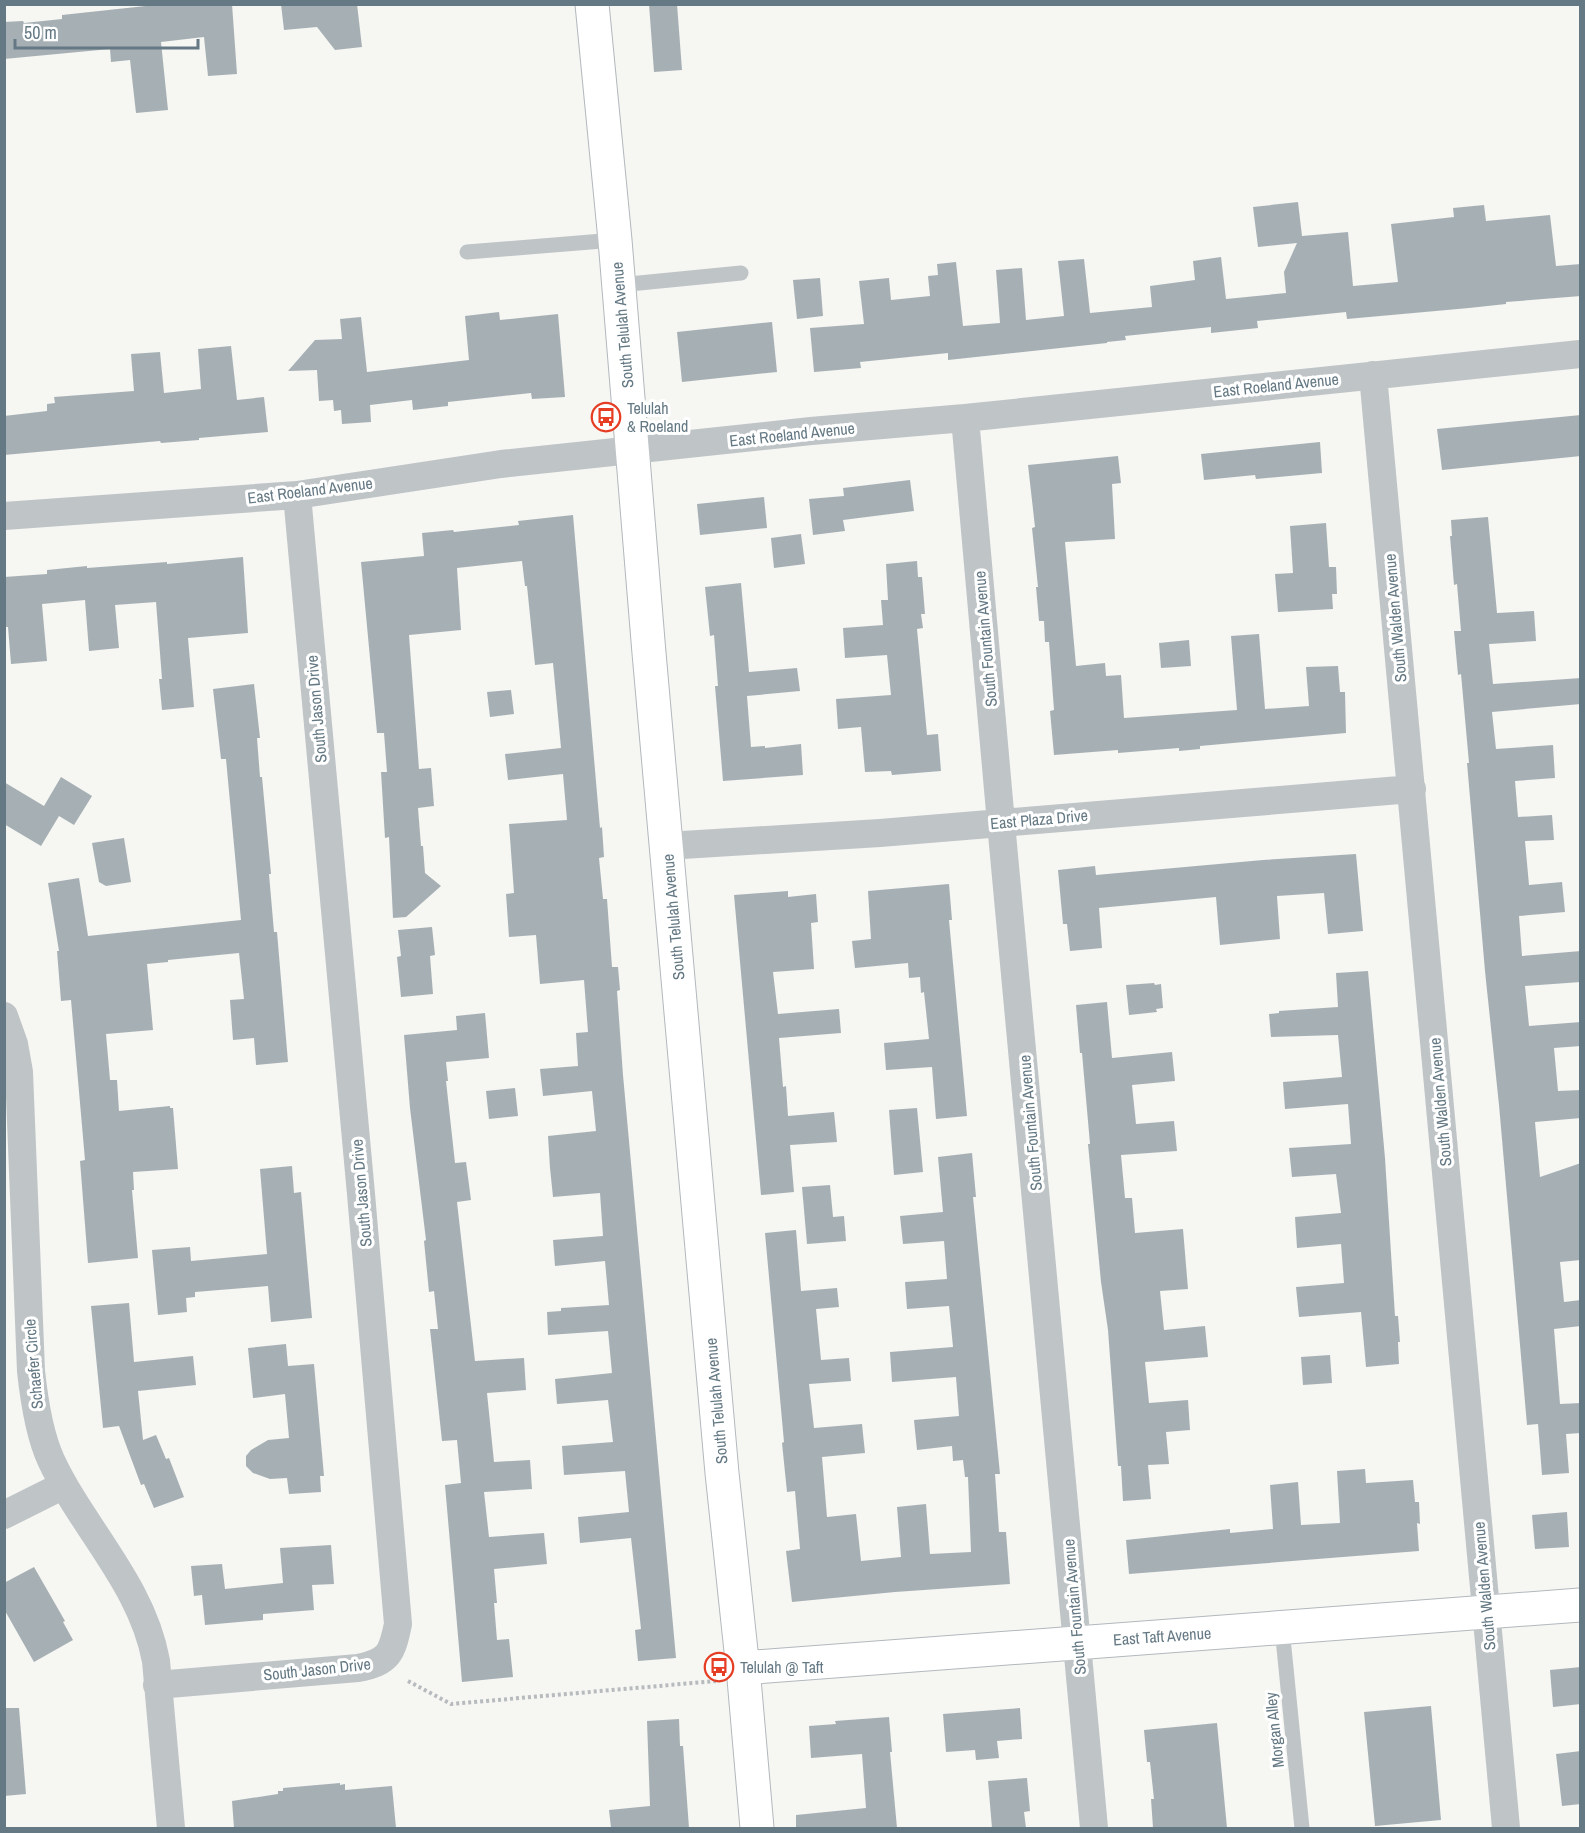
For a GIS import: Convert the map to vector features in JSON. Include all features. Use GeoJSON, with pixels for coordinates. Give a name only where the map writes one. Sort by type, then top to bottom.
{"type":"FeatureCollection","features":[{"type":"Feature","properties":{"kind":"street","name":"South Telulah Avenue"},"geometry":{"type":"LineString","coordinates":[[592,4],[619,285],[649,653],[722,1473],[757,1828]]}},
{"type":"Feature","properties":{"kind":"street","name":"East Roeland Avenue"},"geometry":{"type":"LineString","coordinates":[[4,516],[297,495],[501,464],[1581,354]]}},
{"type":"Feature","properties":{"kind":"street","name":"South Walden Avenue"},"geometry":{"type":"LineString","coordinates":[[1373,375],[1506,1828]]}},
{"type":"Feature","properties":{"kind":"street","name":"South Fountain Avenue"},"geometry":{"type":"LineString","coordinates":[[965,418],[1094,1828]]}},
{"type":"Feature","properties":{"kind":"street","name":"South Jason Drive"},"geometry":{"type":"LineString","coordinates":[[157,1685],[375,1665],[386,1658],[393,1645],[398,1624],[297,495]]}},
{"type":"Feature","properties":{"kind":"street","name":"East Plaza Drive"},"geometry":{"type":"LineString","coordinates":[[666,846],[1001,823],[1412,789]]}},
{"type":"Feature","properties":{"kind":"street","name":"Schaefer Circle"},"geometry":{"type":"LineString","coordinates":[[4,1016],[14,1044],[19,1072],[34,1400],[49,1458],[142,1613],[152,1638],[171,1828]]}},
{"type":"Feature","properties":{"kind":"street"},"geometry":{"type":"LineString","coordinates":[[4,1515],[64,1485]]}},
{"type":"Feature","properties":{"kind":"street","name":"East Taft Avenue"},"geometry":{"type":"LineString","coordinates":[[743,1668],[1581,1605]]}},
{"type":"Feature","properties":{"kind":"lane"},"geometry":{"type":"LineString","coordinates":[[467,252],[615,240]]}},
{"type":"Feature","properties":{"kind":"lane"},"geometry":{"type":"LineString","coordinates":[[619,285],[741,273]]}},
{"type":"Feature","properties":{"kind":"lane","name":"Morgan Alley"},"geometry":{"type":"LineString","coordinates":[[1282,1628],[1302,1828]]}},
{"type":"Feature","properties":{"kind":"path"},"geometry":{"type":"LineString","coordinates":[[408,1681],[451,1704],[710,1682]]}},
{"type":"Feature","properties":{"kind":"building"},"geometry":{"type":"Polygon","coordinates":[[[164,4],[232,4],[237,74],[208,76],[204,37],[161,42],[168,110],[136,113],[130,60],[111,62],[110,49],[4,59],[4,22],[23,21],[24,23],[62,19],[62,15],[164,4]]]}},
{"type":"Feature","properties":{"kind":"building"},"geometry":{"type":"Polygon","coordinates":[[[281,4],[357,4],[362,47],[335,50],[317,27],[284,30],[281,4]]]}},
{"type":"Feature","properties":{"kind":"building"},"geometry":{"type":"Polygon","coordinates":[[[649,4],[677,4],[682,70],[654,72],[649,4]]]}},
{"type":"Feature","properties":{"kind":"building"},"geometry":{"type":"Polygon","coordinates":[[[1298,202],[1302,236],[1348,232],[1353,286],[1398,282],[1391,224],[1454,217],[1453,208],[1484,205],[1486,221],[1550,215],[1556,266],[1581,264],[1581,296],[1347,319],[1346,312],[1257,321],[1258,328],[1211,333],[1211,327],[1125,336],[1126,340],[1107,343],[948,360],[948,353],[860,362],[861,368],[814,372],[810,328],[864,324],[859,281],[889,278],[891,300],[930,296],[928,276],[938,275],[937,264],[956,262],[963,326],[1000,323],[996,270],[1022,268],[1026,320],[1064,316],[1058,261],[1084,259],[1090,313],[1152,307],[1150,286],[1195,280],[1193,261],[1221,257],[1226,299],[1286,293],[1284,272],[1297,243],[1258,247],[1253,207],[1298,202]]]}},
{"type":"Feature","properties":{"kind":"building"},"geometry":{"type":"Polygon","coordinates":[[[820,278],[823,316],[797,319],[793,280],[820,278]]]}},
{"type":"Feature","properties":{"kind":"building"},"geometry":{"type":"Polygon","coordinates":[[[499,312],[500,320],[558,314],[565,397],[532,399],[531,393],[448,402],[448,406],[413,410],[412,400],[370,405],[371,422],[342,424],[341,410],[334,411],[333,400],[319,401],[317,370],[288,371],[315,340],[342,339],[340,319],[361,317],[367,372],[469,360],[465,316],[499,312]]]}},
{"type":"Feature","properties":{"kind":"building"},"geometry":{"type":"Polygon","coordinates":[[[772,322],[777,372],[682,382],[677,332],[772,322]]]}},
{"type":"Feature","properties":{"kind":"building"},"geometry":{"type":"Polygon","coordinates":[[[231,346],[237,400],[264,397],[268,432],[199,438],[199,440],[161,443],[160,441],[4,455],[4,416],[47,411],[47,404],[55,403],[54,397],[134,391],[131,354],[160,352],[164,393],[201,389],[198,349],[231,346]]]}},
{"type":"Feature","properties":{"kind":"building"},"geometry":{"type":"Polygon","coordinates":[[[1581,415],[1581,456],[1442,470],[1437,429],[1581,415]]]}},
{"type":"Feature","properties":{"kind":"building"},"geometry":{"type":"Polygon","coordinates":[[[1320,442],[1322,473],[1256,479],[1255,475],[1204,480],[1201,454],[1320,442]]]}},
{"type":"Feature","properties":{"kind":"building"},"geometry":{"type":"Polygon","coordinates":[[[1118,456],[1121,483],[1112,484],[1115,539],[1065,542],[1076,666],[1105,663],[1106,676],[1121,675],[1124,718],[1237,710],[1231,636],[1259,634],[1265,709],[1309,706],[1306,667],[1338,666],[1340,692],[1345,692],[1346,733],[1200,746],[1200,749],[1179,751],[1179,748],[1054,755],[1050,711],[1054,710],[1049,642],[1045,642],[1044,621],[1039,621],[1032,528],[1035,527],[1028,465],[1118,456]]]}},
{"type":"Feature","properties":{"kind":"building"},"geometry":{"type":"Polygon","coordinates":[[[910,480],[914,511],[843,520],[845,531],[813,535],[809,499],[844,496],[843,488],[910,480]]]}},
{"type":"Feature","properties":{"kind":"building"},"geometry":{"type":"Polygon","coordinates":[[[764,497],[767,528],[700,535],[697,504],[764,497]]]}},
{"type":"Feature","properties":{"kind":"building"},"geometry":{"type":"Polygon","coordinates":[[[573,515],[600,828],[602,827],[604,857],[599,858],[603,899],[607,899],[612,967],[618,967],[620,990],[617,991],[623,1075],[676,1658],[638,1661],[635,1630],[641,1629],[631,1538],[580,1543],[578,1517],[629,1512],[625,1471],[564,1475],[562,1446],[613,1442],[608,1400],[557,1404],[555,1379],[612,1373],[608,1331],[548,1335],[547,1312],[561,1311],[561,1308],[609,1305],[605,1261],[555,1266],[553,1240],[603,1236],[600,1193],[553,1197],[550,1168],[548,1136],[596,1131],[592,1091],[543,1096],[540,1069],[578,1066],[576,1033],[588,1032],[584,980],[540,984],[536,935],[509,937],[506,894],[514,893],[509,824],[567,820],[563,774],[508,780],[505,754],[561,748],[553,663],[535,665],[527,586],[525,586],[522,561],[457,568],[461,630],[409,635],[419,769],[431,768],[434,806],[418,808],[421,846],[423,846],[425,873],[441,886],[406,917],[393,918],[389,837],[385,838],[381,772],[387,772],[384,733],[377,733],[361,562],[424,556],[422,533],[519,525],[518,521],[573,515]]]}},
{"type":"Feature","properties":{"kind":"building"},"geometry":{"type":"Polygon","coordinates":[[[1488,517],[1497,613],[1534,611],[1536,641],[1489,644],[1493,684],[1581,678],[1581,704],[1492,712],[1496,749],[1553,745],[1555,778],[1515,781],[1518,817],[1552,815],[1554,840],[1525,841],[1529,885],[1562,882],[1565,912],[1519,916],[1522,956],[1581,951],[1581,982],[1525,986],[1529,1026],[1581,1022],[1581,1046],[1554,1048],[1558,1091],[1581,1090],[1581,1118],[1535,1122],[1540,1177],[1581,1163],[1581,1260],[1560,1262],[1564,1302],[1581,1300],[1581,1326],[1554,1329],[1560,1404],[1581,1403],[1581,1433],[1566,1434],[1569,1473],[1542,1475],[1538,1424],[1527,1425],[1485,971],[1461,674],[1458,675],[1454,631],[1461,631],[1457,584],[1454,585],[1451,520],[1488,517]]]}},
{"type":"Feature","properties":{"kind":"building"},"geometry":{"type":"Polygon","coordinates":[[[1326,523],[1329,567],[1336,567],[1337,594],[1332,594],[1333,609],[1278,612],[1275,574],[1293,573],[1290,526],[1326,523]]]}},
{"type":"Feature","properties":{"kind":"building"},"geometry":{"type":"Polygon","coordinates":[[[801,534],[805,564],[774,568],[771,538],[801,534]]]}},
{"type":"Feature","properties":{"kind":"building"},"geometry":{"type":"Polygon","coordinates":[[[243,557],[248,633],[188,638],[194,707],[162,710],[156,602],[115,605],[119,648],[89,651],[85,600],[42,604],[47,661],[11,664],[8,627],[4,627],[4,577],[47,574],[47,570],[87,566],[87,568],[167,562],[167,564],[243,557]]]}},
{"type":"Feature","properties":{"kind":"building"},"geometry":{"type":"Polygon","coordinates":[[[917,561],[918,577],[922,577],[925,614],[921,614],[923,628],[917,629],[927,735],[938,734],[941,771],[892,775],[891,771],[865,772],[861,727],[838,729],[836,699],[891,695],[887,655],[845,658],[843,628],[883,625],[881,600],[888,600],[886,564],[917,561]]]}},
{"type":"Feature","properties":{"kind":"building"},"geometry":{"type":"Polygon","coordinates":[[[741,583],[749,672],[797,668],[800,691],[747,696],[751,747],[765,746],[765,748],[801,744],[803,775],[723,781],[715,686],[718,686],[714,635],[710,636],[705,587],[741,583]]]}},
{"type":"Feature","properties":{"kind":"building"},"geometry":{"type":"Polygon","coordinates":[[[1189,640],[1191,666],[1161,668],[1159,643],[1189,640]]]}},
{"type":"Feature","properties":{"kind":"building"},"geometry":{"type":"Polygon","coordinates":[[[254,684],[260,738],[257,738],[260,777],[262,777],[274,932],[277,932],[288,1062],[256,1065],[254,1038],[233,1040],[230,1000],[244,999],[239,953],[147,964],[153,1030],[106,1034],[110,1080],[117,1080],[119,1111],[170,1106],[173,1108],[178,1169],[133,1172],[134,1190],[132,1190],[138,1258],[88,1263],[80,1161],[85,1160],[71,1000],[61,1001],[57,951],[59,951],[48,883],[79,878],[88,936],[241,920],[226,759],[221,759],[213,689],[254,684]]]}},
{"type":"Feature","properties":{"kind":"building"},"geometry":{"type":"Polygon","coordinates":[[[511,690],[514,714],[490,717],[487,692],[511,690]]]}},
{"type":"Feature","properties":{"kind":"building"},"geometry":{"type":"Polygon","coordinates":[[[61,777],[92,796],[74,825],[59,816],[41,846],[4,824],[4,782],[44,806],[61,777]]]}},
{"type":"Feature","properties":{"kind":"building"},"geometry":{"type":"Polygon","coordinates":[[[124,838],[131,882],[106,886],[99,882],[92,843],[124,838]]]}},
{"type":"Feature","properties":{"kind":"building"},"geometry":{"type":"Polygon","coordinates":[[[1356,854],[1363,931],[1328,934],[1324,893],[1277,896],[1280,939],[1220,945],[1216,897],[1099,908],[1102,948],[1070,951],[1067,924],[1063,924],[1058,870],[1095,866],[1096,875],[1356,854]]]}},
{"type":"Feature","properties":{"kind":"building"},"geometry":{"type":"Polygon","coordinates":[[[949,884],[952,920],[949,920],[967,1116],[936,1119],[932,1067],[886,1070],[884,1043],[929,1039],[924,992],[921,993],[920,977],[909,978],[908,963],[855,968],[852,941],[871,939],[868,891],[949,884]]]}},
{"type":"Feature","properties":{"kind":"building"},"geometry":{"type":"Polygon","coordinates":[[[788,891],[788,897],[816,894],[818,922],[811,923],[814,969],[773,972],[778,1014],[839,1009],[841,1033],[779,1038],[788,1116],[834,1112],[837,1142],[790,1145],[794,1192],[761,1195],[734,895],[788,891]]]}},
{"type":"Feature","properties":{"kind":"building"},"geometry":{"type":"Polygon","coordinates":[[[432,927],[435,955],[430,956],[433,994],[401,997],[397,957],[401,956],[398,930],[432,927]]]}},
{"type":"Feature","properties":{"kind":"building"},"geometry":{"type":"Polygon","coordinates":[[[1368,971],[1385,1158],[1395,1316],[1398,1316],[1400,1342],[1398,1342],[1399,1364],[1366,1367],[1361,1312],[1299,1317],[1296,1287],[1344,1283],[1341,1244],[1297,1248],[1295,1217],[1341,1213],[1336,1174],[1292,1177],[1289,1148],[1351,1144],[1348,1104],[1285,1109],[1283,1082],[1342,1077],[1338,1035],[1271,1037],[1269,1014],[1279,1013],[1279,1011],[1338,1007],[1336,973],[1368,971]]]}},
{"type":"Feature","properties":{"kind":"building"},"geometry":{"type":"Polygon","coordinates":[[[1154,983],[1155,985],[1161,984],[1163,1008],[1156,1009],[1157,1012],[1129,1015],[1126,985],[1154,983]]]}},
{"type":"Feature","properties":{"kind":"building"},"geometry":{"type":"Polygon","coordinates":[[[1107,1002],[1112,1058],[1172,1052],[1175,1081],[1132,1085],[1136,1124],[1174,1121],[1177,1151],[1121,1155],[1125,1198],[1132,1198],[1135,1233],[1183,1229],[1188,1289],[1160,1291],[1164,1330],[1205,1326],[1208,1357],[1145,1362],[1149,1403],[1188,1400],[1190,1430],[1166,1432],[1169,1464],[1148,1465],[1151,1499],[1123,1501],[1076,1005],[1107,1002]]]}},
{"type":"Feature","properties":{"kind":"building"},"geometry":{"type":"Polygon","coordinates":[[[485,1013],[489,1058],[446,1062],[455,1163],[466,1162],[471,1200],[457,1202],[475,1361],[524,1358],[526,1390],[487,1393],[494,1462],[530,1460],[532,1489],[484,1492],[489,1537],[544,1533],[547,1564],[494,1569],[497,1640],[509,1639],[513,1677],[462,1682],[445,1485],[461,1483],[457,1440],[442,1441],[430,1329],[438,1329],[434,1291],[429,1292],[424,1241],[426,1240],[410,1108],[404,1035],[457,1030],[456,1016],[485,1013]]]}},
{"type":"Feature","properties":{"kind":"building"},"geometry":{"type":"Polygon","coordinates":[[[515,1088],[518,1116],[489,1119],[486,1091],[515,1088]]]}},
{"type":"Feature","properties":{"kind":"building"},"geometry":{"type":"Polygon","coordinates":[[[917,1108],[923,1172],[894,1175],[889,1110],[917,1108]]]}},
{"type":"Feature","properties":{"kind":"building"},"geometry":{"type":"Polygon","coordinates":[[[972,1153],[976,1197],[973,1197],[1000,1474],[995,1474],[999,1532],[1006,1532],[1010,1584],[792,1602],[786,1551],[800,1549],[795,1491],[787,1492],[765,1233],[796,1230],[801,1291],[837,1288],[839,1307],[816,1309],[821,1360],[849,1358],[851,1381],[809,1384],[814,1428],[862,1424],[865,1453],[822,1457],[827,1517],[856,1514],[861,1561],[901,1557],[897,1507],[926,1504],[930,1554],[971,1552],[968,1477],[965,1477],[963,1460],[953,1461],[952,1446],[917,1450],[914,1420],[959,1416],[956,1377],[892,1382],[890,1352],[953,1347],[949,1306],[907,1309],[905,1282],[947,1279],[944,1241],[903,1244],[900,1216],[943,1212],[938,1157],[972,1153]]]}},
{"type":"Feature","properties":{"kind":"building"},"geometry":{"type":"Polygon","coordinates":[[[292,1166],[294,1193],[301,1192],[312,1318],[271,1322],[268,1286],[195,1292],[195,1297],[186,1298],[187,1312],[158,1315],[152,1250],[190,1247],[191,1261],[267,1254],[260,1169],[292,1166]]]}},
{"type":"Feature","properties":{"kind":"building"},"geometry":{"type":"Polygon","coordinates":[[[830,1185],[833,1217],[844,1216],[846,1241],[807,1244],[802,1187],[830,1185]]]}},
{"type":"Feature","properties":{"kind":"building"},"geometry":{"type":"Polygon","coordinates":[[[129,1303],[134,1362],[193,1356],[196,1385],[138,1391],[143,1440],[156,1435],[166,1459],[169,1458],[184,1497],[154,1508],[144,1484],[141,1485],[119,1426],[103,1428],[91,1306],[129,1303]]]}},
{"type":"Feature","properties":{"kind":"building"},"geometry":{"type":"Polygon","coordinates":[[[286,1344],[288,1366],[314,1364],[324,1476],[320,1476],[321,1492],[289,1494],[287,1478],[270,1479],[253,1473],[246,1466],[246,1456],[251,1450],[268,1440],[289,1438],[285,1394],[253,1398],[248,1348],[286,1344]]]}},
{"type":"Feature","properties":{"kind":"building"},"geometry":{"type":"Polygon","coordinates":[[[1330,1355],[1332,1383],[1303,1385],[1301,1357],[1330,1355]]]}},
{"type":"Feature","properties":{"kind":"building"},"geometry":{"type":"Polygon","coordinates":[[[1365,1469],[1366,1483],[1413,1480],[1415,1502],[1419,1502],[1420,1524],[1417,1523],[1419,1551],[1129,1574],[1126,1540],[1230,1529],[1230,1533],[1273,1529],[1270,1485],[1298,1482],[1301,1525],[1340,1523],[1337,1471],[1365,1469]]]}},
{"type":"Feature","properties":{"kind":"building"},"geometry":{"type":"Polygon","coordinates":[[[1567,1512],[1569,1547],[1535,1549],[1532,1515],[1567,1512]]]}},
{"type":"Feature","properties":{"kind":"building"},"geometry":{"type":"Polygon","coordinates":[[[331,1545],[334,1584],[312,1585],[314,1610],[263,1614],[263,1620],[205,1625],[202,1595],[194,1596],[191,1566],[222,1564],[225,1589],[283,1583],[280,1548],[331,1545]]]}},
{"type":"Feature","properties":{"kind":"building"},"geometry":{"type":"Polygon","coordinates":[[[34,1567],[65,1621],[63,1622],[73,1640],[34,1662],[4,1609],[4,1583],[34,1567]]]}},
{"type":"Feature","properties":{"kind":"building"},"geometry":{"type":"Polygon","coordinates":[[[1581,1667],[1581,1704],[1553,1707],[1550,1670],[1581,1667]]]}},
{"type":"Feature","properties":{"kind":"building"},"geometry":{"type":"Polygon","coordinates":[[[1431,1706],[1441,1820],[1375,1826],[1364,1712],[1431,1706]]]}},
{"type":"Feature","properties":{"kind":"building"},"geometry":{"type":"Polygon","coordinates":[[[4,1708],[19,1708],[26,1794],[4,1796],[4,1708]]]}},
{"type":"Feature","properties":{"kind":"building"},"geometry":{"type":"Polygon","coordinates":[[[1020,1708],[1022,1739],[997,1741],[999,1758],[976,1760],[975,1750],[946,1752],[943,1714],[1020,1708]]]}},
{"type":"Feature","properties":{"kind":"building"},"geometry":{"type":"Polygon","coordinates":[[[889,1717],[897,1828],[796,1828],[796,1815],[866,1808],[862,1754],[811,1758],[809,1726],[836,1724],[835,1721],[889,1717]]]}},
{"type":"Feature","properties":{"kind":"building"},"geometry":{"type":"Polygon","coordinates":[[[679,1719],[689,1828],[611,1828],[609,1810],[650,1806],[647,1721],[679,1719]]]}},
{"type":"Feature","properties":{"kind":"building"},"geometry":{"type":"Polygon","coordinates":[[[1217,1723],[1227,1828],[1153,1828],[1151,1799],[1154,1799],[1144,1730],[1217,1723]]]}},
{"type":"Feature","properties":{"kind":"building"},"geometry":{"type":"Polygon","coordinates":[[[1581,1751],[1581,1804],[1562,1806],[1556,1754],[1581,1751]]]}},
{"type":"Feature","properties":{"kind":"building"},"geometry":{"type":"Polygon","coordinates":[[[1027,1778],[1030,1811],[1024,1812],[1026,1828],[992,1828],[988,1781],[1027,1778]]]}},
{"type":"Feature","properties":{"kind":"building"},"geometry":{"type":"Polygon","coordinates":[[[340,1783],[340,1785],[345,1784],[345,1790],[392,1786],[396,1828],[234,1828],[232,1801],[278,1794],[278,1791],[283,1791],[283,1788],[340,1783]]]}},
{"type":"Feature","properties":{"kind":"place","name":"Telulah & Roeland"},"geometry":{"type":"Point","coordinates":[606,417]}},
{"type":"Feature","properties":{"kind":"place","name":"Telulah @ Taft"},"geometry":{"type":"Point","coordinates":[719,1667]}}]}
